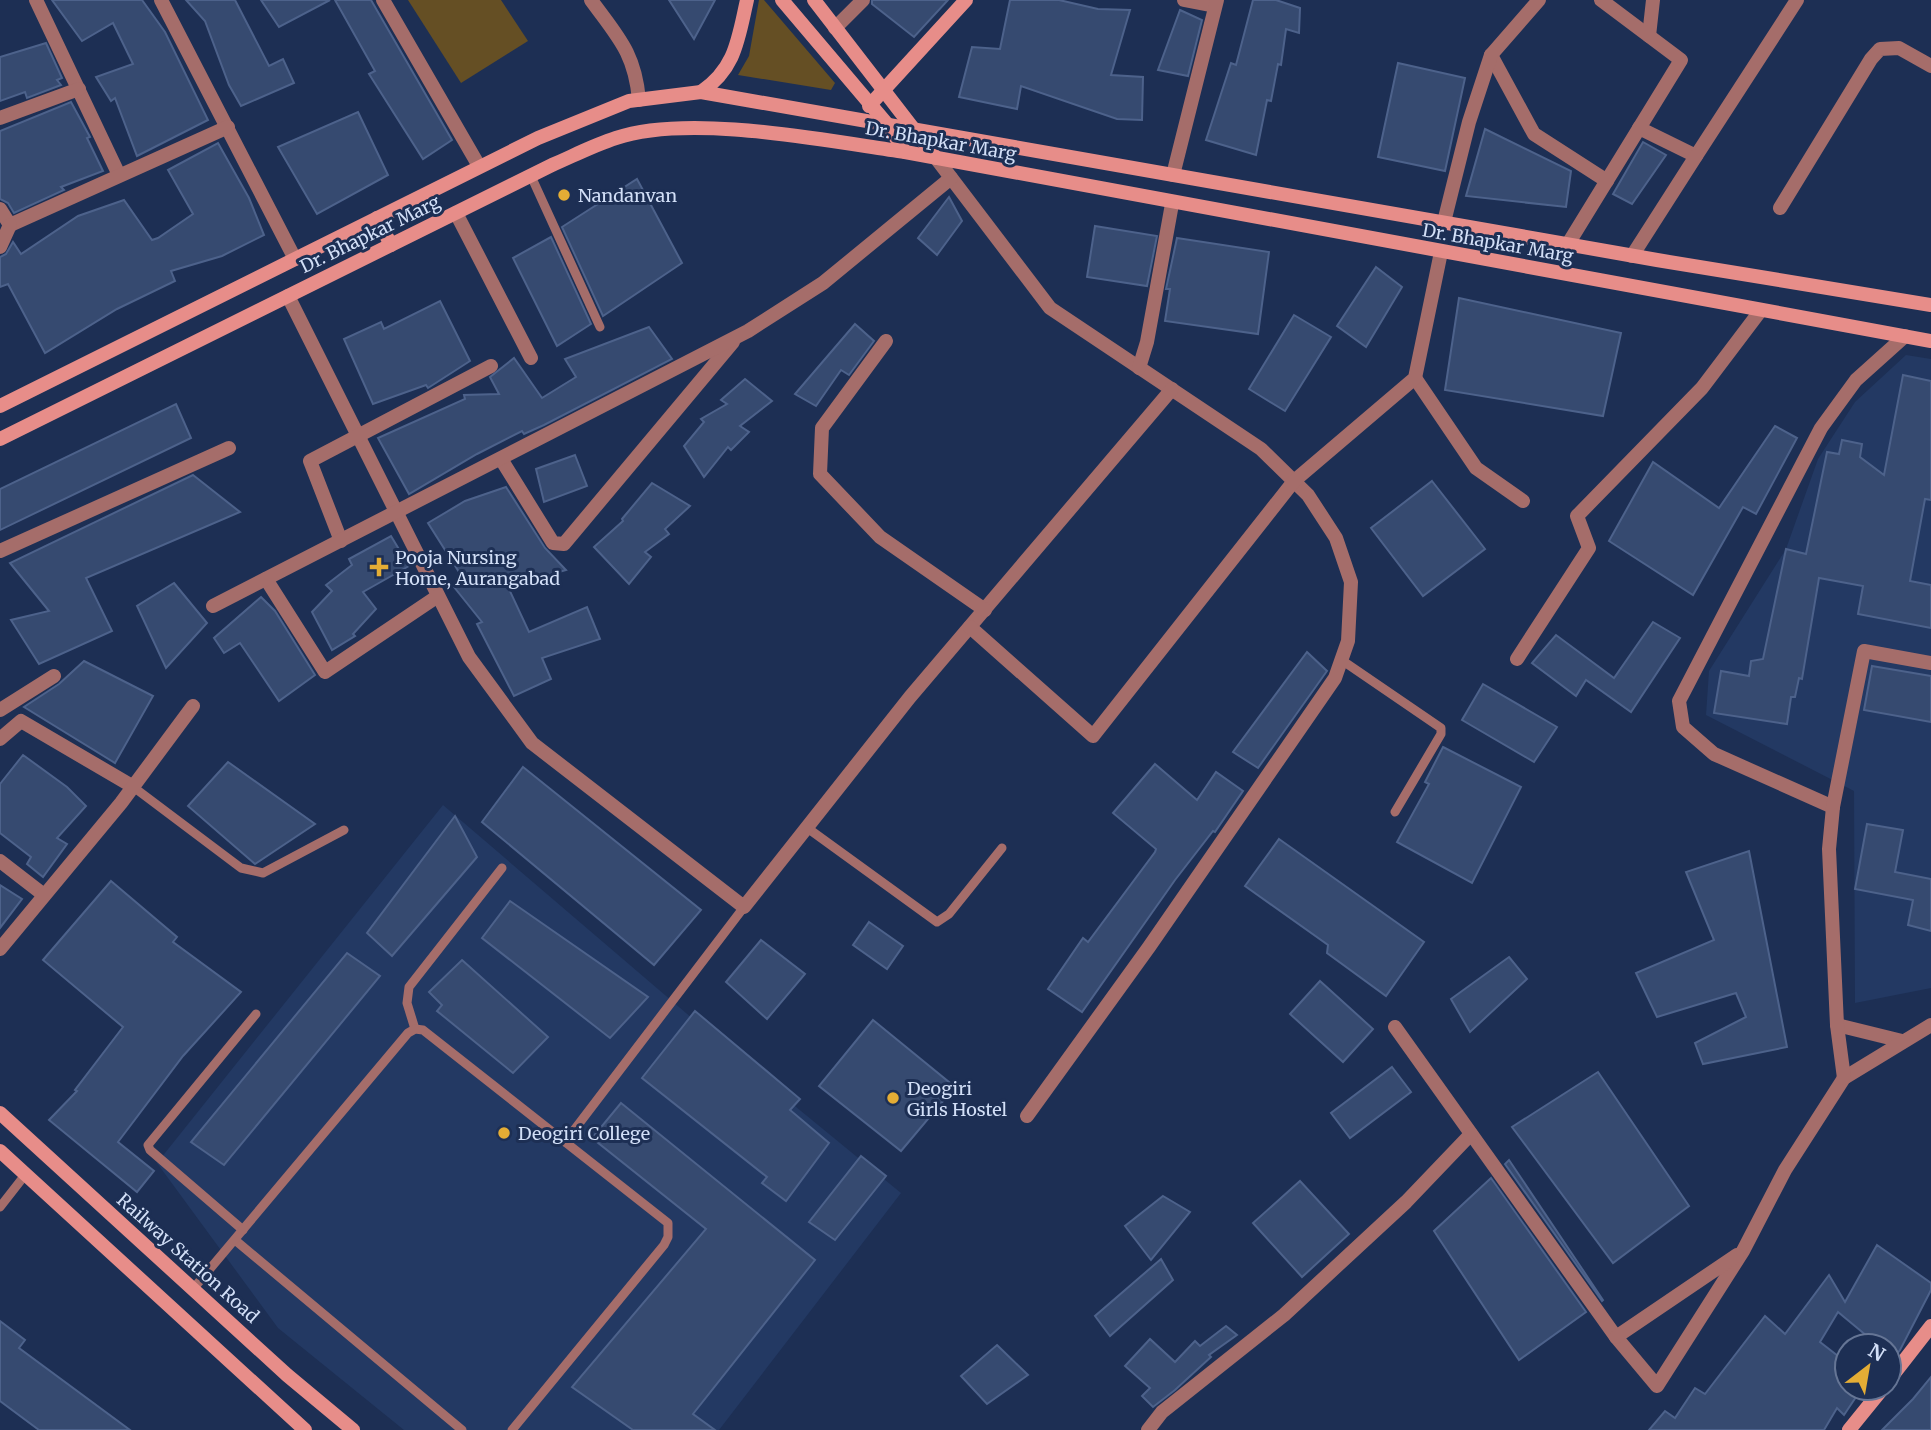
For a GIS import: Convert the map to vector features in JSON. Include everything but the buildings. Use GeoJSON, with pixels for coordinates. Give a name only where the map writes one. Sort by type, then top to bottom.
{"type":"FeatureCollection","features":[{"type":"Feature","properties":{"kind":"main road"},"geometry":{"type":"LineString","coordinates":[[701,92],[722,77],[737,45],[747,0]]}},
{"type":"Feature","properties":{"kind":"main road"},"geometry":{"type":"LineString","coordinates":[[782,0],[869,106],[887,124],[905,152]]}},
{"type":"Feature","properties":{"kind":"main road"},"geometry":{"type":"LineString","coordinates":[[814,0],[936,158]]}},
{"type":"Feature","properties":{"kind":"main road"},"geometry":{"type":"LineString","coordinates":[[869,106],[966,0]]}},
{"type":"Feature","properties":{"kind":"main road","name":"Dr. Bhapkar Marg"},"geometry":{"type":"LineString","coordinates":[[0,406],[479,166],[549,134],[639,100],[701,92],[1632,256],[1931,305]]}},
{"type":"Feature","properties":{"kind":"main road","name":"Dr. Bhapkar Marg"},"geometry":{"type":"LineString","coordinates":[[0,439],[531,176],[618,137],[681,128],[780,134],[905,152],[1172,204],[1931,341]]}},
{"type":"Feature","properties":{"kind":"main road"},"geometry":{"type":"LineString","coordinates":[[377,218],[391,245]]}},
{"type":"Feature","properties":{"kind":"main road","name":"Railway Station Road"},"geometry":{"type":"LineString","coordinates":[[0,1113],[353,1430]]}},
{"type":"Feature","properties":{"kind":"main road"},"geometry":{"type":"LineString","coordinates":[[0,1151],[305,1430]]}},
{"type":"Feature","properties":{"kind":"main road"},"geometry":{"type":"LineString","coordinates":[[1903,1363],[1930,1331]]}},
{"type":"Feature","properties":{"kind":"main road"},"geometry":{"type":"LineString","coordinates":[[1849,1430],[1872,1402]]}},
{"type":"Feature","properties":{"kind":"street"},"geometry":{"type":"LineString","coordinates":[[36,0],[120,175]]}},
{"type":"Feature","properties":{"kind":"street"},"geometry":{"type":"LineString","coordinates":[[161,0],[295,259]]}},
{"type":"Feature","properties":{"kind":"street"},"geometry":{"type":"LineString","coordinates":[[383,0],[479,166]]}},
{"type":"Feature","properties":{"kind":"street"},"geometry":{"type":"LineString","coordinates":[[592,0],[631,56],[637,73],[639,100]]}},
{"type":"Feature","properties":{"kind":"street"},"geometry":{"type":"LineString","coordinates":[[835,28],[863,0]]}},
{"type":"Feature","properties":{"kind":"street"},"geometry":{"type":"LineString","coordinates":[[1173,174],[1216,3],[1184,0]]}},
{"type":"Feature","properties":{"kind":"street"},"geometry":{"type":"LineString","coordinates":[[1444,222],[1469,122],[1491,55],[1539,0]]}},
{"type":"Feature","properties":{"kind":"street"},"geometry":{"type":"LineString","coordinates":[[1568,244],[1681,60],[1601,0]]}},
{"type":"Feature","properties":{"kind":"street"},"geometry":{"type":"LineString","coordinates":[[1649,36],[1653,0]]}},
{"type":"Feature","properties":{"kind":"street"},"geometry":{"type":"LineString","coordinates":[[1632,256],[1797,0]]}},
{"type":"Feature","properties":{"kind":"street"},"geometry":{"type":"LineString","coordinates":[[1780,208],[1871,59],[1880,49],[1899,48],[1931,65]]}},
{"type":"Feature","properties":{"kind":"street"},"geometry":{"type":"LineString","coordinates":[[1491,55],[1534,134],[1606,181]]}},
{"type":"Feature","properties":{"kind":"street"},"geometry":{"type":"LineString","coordinates":[[0,118],[79,89]]}},
{"type":"Feature","properties":{"kind":"street"},"geometry":{"type":"LineString","coordinates":[[0,247],[10,225],[228,127]]}},
{"type":"Feature","properties":{"kind":"street"},"geometry":{"type":"LineString","coordinates":[[1639,128],[1696,156]]}},
{"type":"Feature","properties":{"kind":"street"},"geometry":{"type":"LineString","coordinates":[[936,158],[1050,308],[1261,449],[1308,495],[1336,538],[1351,582],[1348,641],[1343,661],[1165,925],[1027,1116]]}},
{"type":"Feature","properties":{"kind":"street"},"geometry":{"type":"LineString","coordinates":[[213,606],[737,337],[822,283],[951,178]]}},
{"type":"Feature","properties":{"kind":"street"},"geometry":{"type":"LineString","coordinates":[[1139,368],[1147,342],[1172,204]]}},
{"type":"Feature","properties":{"kind":"street"},"geometry":{"type":"LineString","coordinates":[[0,209],[10,225]]}},
{"type":"Feature","properties":{"kind":"street"},"geometry":{"type":"LineString","coordinates":[[456,213],[531,358]]}},
{"type":"Feature","properties":{"kind":"street"},"geometry":{"type":"LineString","coordinates":[[970,627],[1093,736],[1294,481],[1415,378],[1441,252]]}},
{"type":"Feature","properties":{"kind":"street"},"geometry":{"type":"LineString","coordinates":[[288,296],[469,657],[532,743],[744,907],[970,627],[1171,389]]}},
{"type":"Feature","properties":{"kind":"street"},"geometry":{"type":"LineString","coordinates":[[1517,659],[1589,548],[1577,516],[1702,388],[1761,310]]}},
{"type":"Feature","properties":{"kind":"street"},"geometry":{"type":"LineString","coordinates":[[1833,807],[1714,754],[1683,727],[1679,701],[1821,428],[1856,380],[1905,336]]}},
{"type":"Feature","properties":{"kind":"street"},"geometry":{"type":"LineString","coordinates":[[501,459],[553,543],[564,544],[737,337]]}},
{"type":"Feature","properties":{"kind":"street"},"geometry":{"type":"LineString","coordinates":[[886,341],[822,428],[820,474],[880,537],[985,610]]}},
{"type":"Feature","properties":{"kind":"street"},"geometry":{"type":"LineString","coordinates":[[341,541],[310,461],[491,366]]}},
{"type":"Feature","properties":{"kind":"street"},"geometry":{"type":"LineString","coordinates":[[1415,378],[1476,468],[1523,501]]}},
{"type":"Feature","properties":{"kind":"street"},"geometry":{"type":"LineString","coordinates":[[0,551],[229,448]]}},
{"type":"Feature","properties":{"kind":"street"},"geometry":{"type":"LineString","coordinates":[[266,579],[325,672],[438,596]]}},
{"type":"Feature","properties":{"kind":"street"},"geometry":{"type":"LineString","coordinates":[[1844,1078],[1837,1025],[1829,849],[1833,807],[1864,651],[1931,663]]}},
{"type":"Feature","properties":{"kind":"street"},"geometry":{"type":"LineString","coordinates":[[0,710],[54,676]]}},
{"type":"Feature","properties":{"kind":"street"},"geometry":{"type":"LineString","coordinates":[[0,948],[132,786],[193,706]]}},
{"type":"Feature","properties":{"kind":"street"},"geometry":{"type":"LineString","coordinates":[[0,739],[21,721],[132,786]]}},
{"type":"Feature","properties":{"kind":"street"},"geometry":{"type":"LineString","coordinates":[[0,861],[44,895]]}},
{"type":"Feature","properties":{"kind":"street"},"geometry":{"type":"LineString","coordinates":[[1837,1025],[1902,1041]]}},
{"type":"Feature","properties":{"kind":"street"},"geometry":{"type":"LineString","coordinates":[[1395,1027],[1616,1337],[1657,1386],[1744,1251],[1785,1170],[1844,1078],[1931,1025]]}},
{"type":"Feature","properties":{"kind":"street"},"geometry":{"type":"LineString","coordinates":[[1148,1430],[1162,1412],[1284,1315],[1406,1202],[1471,1133]]}},
{"type":"Feature","properties":{"kind":"street"},"geometry":{"type":"LineString","coordinates":[[1616,1337],[1744,1251]]}},
{"type":"Feature","properties":{"kind":"lane"},"geometry":{"type":"LineString","coordinates":[[531,176],[600,327]]}},
{"type":"Feature","properties":{"kind":"lane"},"geometry":{"type":"LineString","coordinates":[[1343,661],[1441,728],[1441,734],[1395,812]]}},
{"type":"Feature","properties":{"kind":"lane"},"geometry":{"type":"LineString","coordinates":[[132,786],[241,869],[257,873],[263,873],[344,830]]}},
{"type":"Feature","properties":{"kind":"lane"},"geometry":{"type":"LineString","coordinates":[[806,827],[937,922],[949,914],[1002,848]]}},
{"type":"Feature","properties":{"kind":"lane"},"geometry":{"type":"LineString","coordinates":[[415,1029],[407,1003],[409,987],[502,868]]}},
{"type":"Feature","properties":{"kind":"lane"},"geometry":{"type":"LineString","coordinates":[[565,1142],[744,907]]}},
{"type":"Feature","properties":{"kind":"lane"},"geometry":{"type":"LineString","coordinates":[[243,1230],[150,1150],[148,1145],[256,1014]]}},
{"type":"Feature","properties":{"kind":"lane"},"geometry":{"type":"LineString","coordinates":[[193,1289],[408,1033],[415,1029],[423,1030],[668,1223],[668,1237],[512,1430]]}},
{"type":"Feature","properties":{"kind":"lane"},"geometry":{"type":"LineString","coordinates":[[0,1207],[25,1175]]}},
{"type":"Feature","properties":{"kind":"lane"},"geometry":{"type":"LineString","coordinates":[[235,1240],[462,1430]]}},
{"type":"Feature","properties":{"kind":"shaded area"},"geometry":{"type":"Polygon","coordinates":[[[408,0],[501,0],[528,41],[461,83],[408,0]]]}},
{"type":"Feature","properties":{"kind":"shaded area"},"geometry":{"type":"Polygon","coordinates":[[[759,0],[764,0],[835,83],[831,90],[738,75],[749,56],[759,0]]]}},
{"type":"Feature","properties":{"kind":"shaded area"},"geometry":{"type":"Polygon","coordinates":[[[1906,355],[1931,359],[1931,988],[1855,1003],[1854,791],[1706,715],[1709,671],[1786,549],[1818,459],[1855,402],[1906,355]]]}},
{"type":"Feature","properties":{"kind":"shaded area","name":"Deogiri College"},"geometry":{"type":"Polygon","coordinates":[[[443,805],[790,1102],[901,1193],[719,1430],[404,1430],[278,1328],[157,1163],[443,805]]]}},
{"type":"Feature","properties":{"kind":"place","name":"Nandanvan"},"geometry":{"type":"Point","coordinates":[564,195]}},
{"type":"Feature","properties":{"kind":"place","name":"Pooja Nursing Home, Aurangabad"},"geometry":{"type":"Point","coordinates":[379,567]}},
{"type":"Feature","properties":{"kind":"place","name":"Deogiri Girls Hostel"},"geometry":{"type":"Point","coordinates":[893,1098]}},
{"type":"Feature","properties":{"kind":"place","name":"Deogiri College"},"geometry":{"type":"Point","coordinates":[504,1133]}}]}
